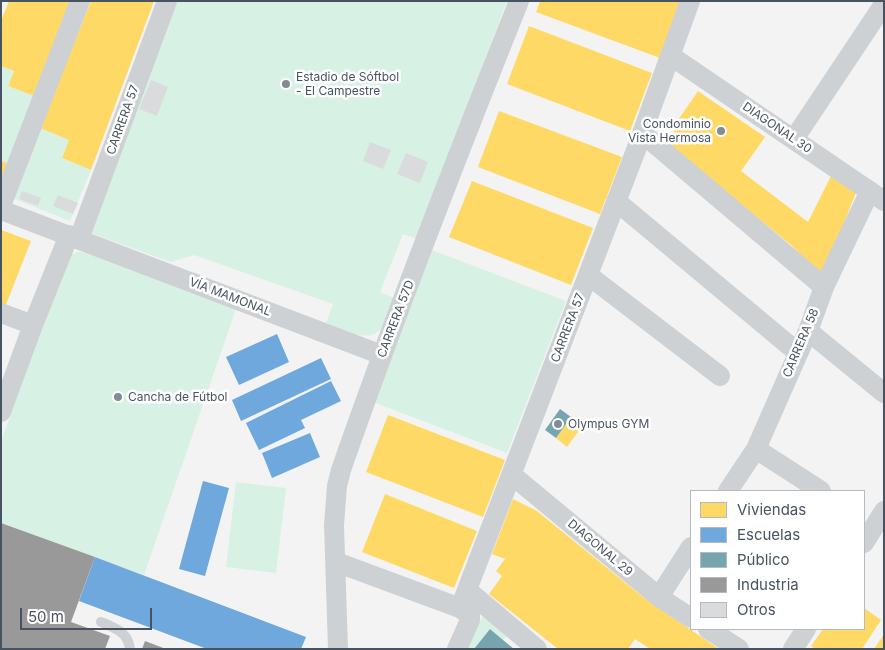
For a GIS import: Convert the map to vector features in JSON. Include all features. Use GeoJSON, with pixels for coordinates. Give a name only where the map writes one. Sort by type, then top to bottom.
{"type":"FeatureCollection","features":[{"type":"Feature","properties":{"kind":"street"},"geometry":{"type":"LineString","coordinates":[[1,208],[80,1]]}},
{"type":"Feature","properties":{"kind":"street","name":"CARRERA 57"},"geometry":{"type":"LineString","coordinates":[[3,401],[33,325],[74,237],[167,1]]}},
{"type":"Feature","properties":{"kind":"street","name":"CARRERA 57D"},"geometry":{"type":"LineString","coordinates":[[338,649],[334,525],[337,486],[341,470],[382,355],[519,1]]}},
{"type":"Feature","properties":{"kind":"street","name":"CARRERA 57"},"geometry":{"type":"LineString","coordinates":[[463,599],[642,133],[690,1]]}},
{"type":"Feature","properties":{"kind":"street"},"geometry":{"type":"LineString","coordinates":[[794,139],[884,4],[880,1]]}},
{"type":"Feature","properties":{"kind":"street","name":"DIAGONAL 30"},"geometry":{"type":"LineString","coordinates":[[671,56],[877,196]]}},
{"type":"Feature","properties":{"kind":"street"},"geometry":{"type":"LineString","coordinates":[[642,133],[824,287]]}},
{"type":"Feature","properties":{"kind":"street","name":"CARRERA 58"},"geometry":{"type":"LineString","coordinates":[[729,490],[756,449],[808,331],[824,287],[877,196]]}},
{"type":"Feature","properties":{"kind":"street"},"geometry":{"type":"LineString","coordinates":[[616,201],[798,352]]}},
{"type":"Feature","properties":{"kind":"street","name":"VÍA MAMONAL"},"geometry":{"type":"LineString","coordinates":[[1,208],[382,355]]}},
{"type":"Feature","properties":{"kind":"street"},"geometry":{"type":"LineString","coordinates":[[588,275],[720,376]]}},
{"type":"Feature","properties":{"kind":"street"},"geometry":{"type":"LineString","coordinates":[[1,313],[33,325]]}},
{"type":"Feature","properties":{"kind":"street"},"geometry":{"type":"LineString","coordinates":[[808,331],[884,393]]}},
{"type":"Feature","properties":{"kind":"street"},"geometry":{"type":"LineString","coordinates":[[756,449],[819,490]]}},
{"type":"Feature","properties":{"kind":"street","name":"DIAGONAL 29"},"geometry":{"type":"LineString","coordinates":[[512,475],[659,596],[690,617]]}},
{"type":"Feature","properties":{"kind":"street"},"geometry":{"type":"LineString","coordinates":[[865,541],[874,519]]}},
{"type":"Feature","properties":{"kind":"street"},"geometry":{"type":"LineString","coordinates":[[659,596],[690,550]]}},
{"type":"Feature","properties":{"kind":"street"},"geometry":{"type":"LineString","coordinates":[[336,562],[463,599],[536,649]]}},
{"type":"Feature","properties":{"kind":"street"},"geometry":{"type":"LineString","coordinates":[[457,649],[470,620],[470,615],[463,599]]}},
{"type":"Feature","properties":{"kind":"street"},"geometry":{"type":"LineString","coordinates":[[710,630],[739,649]]}},
{"type":"Feature","properties":{"kind":"street"},"geometry":{"type":"LineString","coordinates":[[793,649],[805,630]]}},
{"type":"Feature","properties":{"kind":"lane"},"geometry":{"type":"LineString","coordinates":[[101,622],[122,631],[130,649]]}},
{"type":"Feature","properties":{"kind":"green space"},"geometry":{"type":"Polygon","coordinates":[[[177,1],[507,1],[417,239],[403,234],[380,292],[394,298],[386,322],[376,333],[370,335],[355,334],[326,323],[333,304],[194,255],[171,262],[87,232],[177,1]]]}},
{"type":"Feature","properties":{"kind":"green space"},"geometry":{"type":"Polygon","coordinates":[[[1,66],[14,71],[8,86],[37,97],[10,164],[1,161],[1,66]]]}},
{"type":"Feature","properties":{"kind":"green space"},"geometry":{"type":"Polygon","coordinates":[[[40,128],[69,140],[62,158],[91,170],[70,221],[12,198],[40,128]]]}},
{"type":"Feature","properties":{"kind":"green space"},"geometry":{"type":"Polygon","coordinates":[[[432,250],[566,301],[507,453],[373,402],[432,250]]]}},
{"type":"Feature","properties":{"kind":"green space","name":"Cancha de Fútbol"},"geometry":{"type":"Polygon","coordinates":[[[77,252],[100,257],[236,309],[144,575],[1,523],[1,442],[63,269],[71,255],[77,252]]]}},
{"type":"Feature","properties":{"kind":"green space"},"geometry":{"type":"Polygon","coordinates":[[[236,482],[286,488],[276,573],[226,567],[236,482]]]}},
{"type":"Feature","properties":{"kind":"green space"},"geometry":{"type":"Polygon","coordinates":[[[483,615],[507,636],[503,640],[490,629],[474,649],[466,649],[483,615]]]}},
{"type":"Feature","properties":{"kind":"building: Viviendas"},"geometry":{"type":"Polygon","coordinates":[[[9,1],[73,1],[37,97],[8,86],[14,71],[1,66],[1,21],[9,1]]]}},
{"type":"Feature","properties":{"kind":"building: Viviendas"},"geometry":{"type":"Polygon","coordinates":[[[91,1],[154,1],[91,170],[62,158],[69,140],[40,128],[91,1]]]}},
{"type":"Feature","properties":{"kind":"building: Viviendas"},"geometry":{"type":"Polygon","coordinates":[[[540,1],[682,1],[660,58],[536,12],[540,1]]]}},
{"type":"Feature","properties":{"kind":"building: Viviendas"},"geometry":{"type":"Polygon","coordinates":[[[529,26],[652,73],[630,131],[507,84],[529,26]]]}},
{"type":"Feature","properties":{"kind":"building: Viviendas"},"geometry":{"type":"Polygon","coordinates":[[[698,91],[765,137],[741,171],[808,222],[832,174],[857,190],[823,276],[791,245],[668,145],[678,124],[676,123],[698,91]]]}},
{"type":"Feature","properties":{"kind":"building: Viviendas"},"geometry":{"type":"Polygon","coordinates":[[[499,111],[622,157],[600,214],[478,167],[499,111]]]}},
{"type":"Feature","properties":{"kind":"building: Viviendas"},"geometry":{"type":"Polygon","coordinates":[[[1,161],[10,164],[1,186],[1,161]]]}},
{"type":"Feature","properties":{"kind":"building: Viviendas"},"geometry":{"type":"Polygon","coordinates":[[[472,181],[593,228],[571,285],[449,237],[472,181]]]}},
{"type":"Feature","properties":{"kind":"building: Viviendas"},"geometry":{"type":"Polygon","coordinates":[[[1,230],[31,241],[5,307],[1,305],[1,230]]]}},
{"type":"Feature","properties":{"kind":"building: Viviendas"},"geometry":{"type":"Polygon","coordinates":[[[388,415],[505,460],[483,517],[366,472],[388,415]]]}},
{"type":"Feature","properties":{"kind":"building: Viviendas"},"geometry":{"type":"Polygon","coordinates":[[[571,417],[583,425],[567,447],[556,438],[571,417]]]}},
{"type":"Feature","properties":{"kind":"building: Viviendas"},"geometry":{"type":"Polygon","coordinates":[[[385,494],[477,531],[454,588],[362,552],[385,494]]]}},
{"type":"Feature","properties":{"kind":"building: Viviendas"},"geometry":{"type":"Polygon","coordinates":[[[513,499],[537,511],[644,598],[719,649],[650,649],[635,639],[628,649],[558,649],[489,594],[502,576],[496,571],[505,559],[492,554],[513,499]]]}},
{"type":"Feature","properties":{"kind":"building: Viviendas"},"geometry":{"type":"Polygon","coordinates":[[[865,609],[881,620],[862,649],[815,649],[811,646],[822,630],[865,630],[865,609]]]}},
{"type":"Feature","properties":{"kind":"building: Viviendas"},"geometry":{"type":"Polygon","coordinates":[[[884,634],[884,649],[874,649],[884,634]]]}},
{"type":"Feature","properties":{"kind":"building: Escuelas"},"geometry":{"type":"Polygon","coordinates":[[[277,334],[289,362],[239,385],[226,357],[277,334]]]}},
{"type":"Feature","properties":{"kind":"building: Escuelas"},"geometry":{"type":"Polygon","coordinates":[[[321,358],[331,379],[241,421],[232,400],[321,358]]]}},
{"type":"Feature","properties":{"kind":"building: Escuelas"},"geometry":{"type":"Polygon","coordinates":[[[331,381],[341,401],[301,420],[305,428],[259,450],[246,423],[331,381]]]}},
{"type":"Feature","properties":{"kind":"building: Escuelas"},"geometry":{"type":"Polygon","coordinates":[[[310,433],[320,457],[272,478],[262,453],[310,433]]]}},
{"type":"Feature","properties":{"kind":"building: Escuelas"},"geometry":{"type":"Polygon","coordinates":[[[203,481],[229,488],[205,576],[179,569],[203,481]]]}},
{"type":"Feature","properties":{"kind":"building: Escuelas"},"geometry":{"type":"Polygon","coordinates":[[[95,557],[306,637],[301,649],[207,649],[79,601],[95,557]]]}},
{"type":"Feature","properties":{"kind":"building: Público","name":"Olympus GYM"},"geometry":{"type":"Polygon","coordinates":[[[560,409],[571,417],[556,438],[545,430],[560,409]]]}},
{"type":"Feature","properties":{"kind":"building: Público"},"geometry":{"type":"Polygon","coordinates":[[[490,629],[503,640],[514,649],[474,649],[490,629]]]}},
{"type":"Feature","properties":{"kind":"building: Industria"},"geometry":{"type":"Polygon","coordinates":[[[1,523],[95,557],[71,622],[110,636],[105,649],[1,649],[1,523]]]}},
{"type":"Feature","properties":{"kind":"building: Industria"},"geometry":{"type":"Polygon","coordinates":[[[145,641],[166,649],[142,649],[145,641]]]}},
{"type":"Feature","properties":{"kind":"building: Otros"},"geometry":{"type":"Polygon","coordinates":[[[151,80],[168,87],[157,116],[139,109],[151,80]]]}},
{"type":"Feature","properties":{"kind":"building: Otros"},"geometry":{"type":"Polygon","coordinates":[[[370,142],[391,150],[383,169],[363,161],[370,142]]]}},
{"type":"Feature","properties":{"kind":"building: Otros"},"geometry":{"type":"Polygon","coordinates":[[[406,153],[428,162],[420,183],[397,174],[406,153]]]}},
{"type":"Feature","properties":{"kind":"building: Otros"},"geometry":{"type":"Polygon","coordinates":[[[22,191],[41,198],[38,206],[19,199],[22,191]]]}},
{"type":"Feature","properties":{"kind":"building: Otros"},"geometry":{"type":"Polygon","coordinates":[[[58,195],[78,203],[73,214],[53,206],[58,195]]]}},
{"type":"Feature","properties":{"kind":"place","name":"Estadio de Sóftbol - El Campestre"},"geometry":{"type":"Point","coordinates":[286,84]}},
{"type":"Feature","properties":{"kind":"place","name":"Condominio Vista Hermosa"},"geometry":{"type":"Point","coordinates":[721,131]}},
{"type":"Feature","properties":{"kind":"place","name":"Cancha de Fútbol"},"geometry":{"type":"Point","coordinates":[118,397]}},
{"type":"Feature","properties":{"kind":"place","name":"Olympus GYM"},"geometry":{"type":"Point","coordinates":[558,424]}}]}
